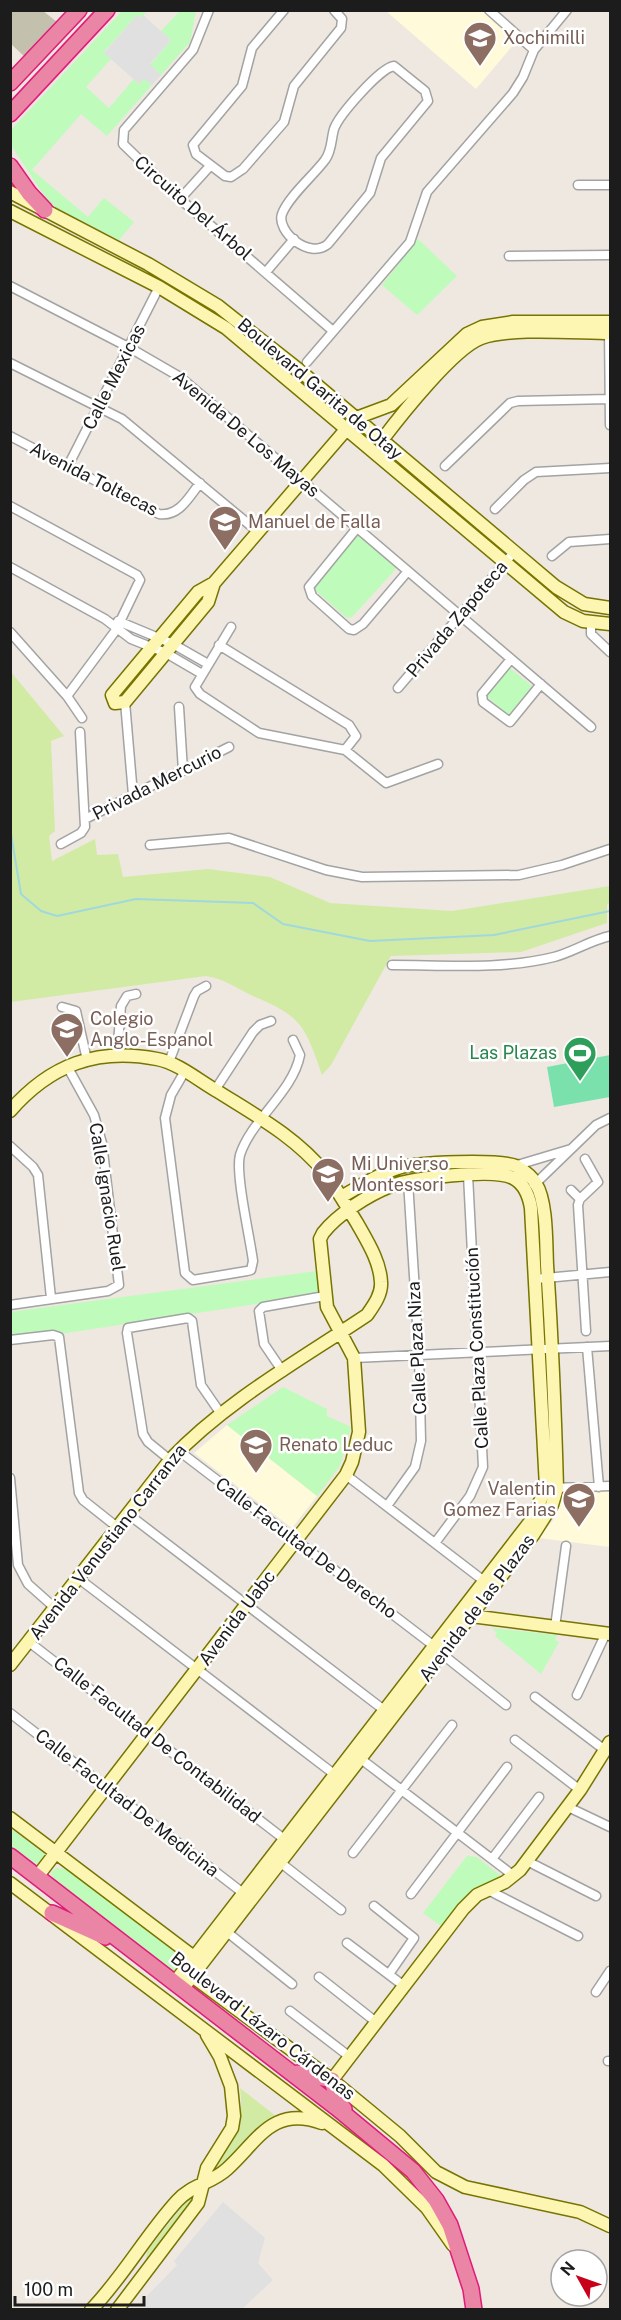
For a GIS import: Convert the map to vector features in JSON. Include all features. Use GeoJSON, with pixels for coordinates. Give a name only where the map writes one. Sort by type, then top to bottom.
{"type":"FeatureCollection","features":[{"type":"Feature","properties":{"kind":"highway"},"geometry":{"type":"LineString","coordinates":[[10,83],[80,10]]}},
{"type":"Feature","properties":{"kind":"highway"},"geometry":{"type":"LineString","coordinates":[[10,114],[107,10]]}},
{"type":"Feature","properties":{"kind":"highway"},"geometry":{"type":"LineString","coordinates":[[10,166],[29,193],[45,210]]}},
{"type":"Feature","properties":{"kind":"highway","name":"Boulevard Lázaro Cárdenas"},"geometry":{"type":"LineString","coordinates":[[10,1856],[130,1948],[183,1979],[283,2066],[355,2123],[426,2186],[450,2224],[471,2289],[474,2310]]}},
{"type":"Feature","properties":{"kind":"highway"},"geometry":{"type":"LineString","coordinates":[[52,1913],[130,1948]]}},
{"type":"Feature","properties":{"kind":"highway"},"geometry":{"type":"LineString","coordinates":[[283,2066],[304,2076],[332,2080],[337,2099],[355,2123]]}},
{"type":"Feature","properties":{"kind":"street","name":"Circuito Del Árbol"},"geometry":{"type":"LineString","coordinates":[[209,10],[193,50],[124,130],[122,137],[127,150],[180,199],[333,331]]}},
{"type":"Feature","properties":{"kind":"street"},"geometry":{"type":"LineString","coordinates":[[284,10],[252,48],[242,86],[193,145],[196,154],[225,176],[237,174],[284,122],[294,86],[341,28],[342,19],[334,10]]}},
{"type":"Feature","properties":{"kind":"street"},"geometry":{"type":"LineString","coordinates":[[489,10],[534,50]]}},
{"type":"Feature","properties":{"kind":"street"},"geometry":{"type":"LineString","coordinates":[[307,362],[410,242],[427,192],[513,93],[523,77],[534,50],[567,10]]}},
{"type":"Feature","properties":{"kind":"street"},"geometry":{"type":"LineString","coordinates":[[394,66],[399,68],[425,91],[428,96],[426,106],[381,158],[370,193],[328,244],[316,251],[294,239],[282,225],[282,212],[328,157],[338,122],[384,69],[394,66]]}},
{"type":"Feature","properties":{"kind":"street"},"geometry":{"type":"LineString","coordinates":[[180,199],[210,166]]}},
{"type":"Feature","properties":{"kind":"street"},"geometry":{"type":"LineString","coordinates":[[578,185],[610,185]]}},
{"type":"Feature","properties":{"kind":"street","name":"Boulevard Garita de Otay"},"geometry":{"type":"LineString","coordinates":[[10,192],[156,269],[218,306],[572,597],[584,604],[610,608]]}},
{"type":"Feature","properties":{"kind":"street","name":"Boulevard Garita de Otay"},"geometry":{"type":"LineString","coordinates":[[10,211],[159,287],[226,328],[564,612],[591,623],[610,624]]}},
{"type":"Feature","properties":{"kind":"street"},"geometry":{"type":"LineString","coordinates":[[266,272],[294,239]]}},
{"type":"Feature","properties":{"kind":"street"},"geometry":{"type":"LineString","coordinates":[[509,256],[610,255]]}},
{"type":"Feature","properties":{"kind":"street","name":"Avenida De Los Mayas"},"geometry":{"type":"LineString","coordinates":[[10,286],[130,348],[180,377],[591,727]]}},
{"type":"Feature","properties":{"kind":"street","name":"Calle Mexicas"},"geometry":{"type":"LineString","coordinates":[[68,466],[159,287]]}},
{"type":"Feature","properties":{"kind":"street"},"geometry":{"type":"LineString","coordinates":[[214,583],[208,602],[125,702],[116,703],[112,698],[122,683],[198,592],[214,583],[356,418],[391,405],[467,334],[482,327],[610,327],[610,425]]}},
{"type":"Feature","properties":{"kind":"street"},"geometry":{"type":"LineString","coordinates":[[382,440],[402,414],[468,346],[480,338],[513,328]]}},
{"type":"Feature","properties":{"kind":"street"},"geometry":{"type":"LineString","coordinates":[[10,363],[130,425],[257,531]]}},
{"type":"Feature","properties":{"kind":"street"},"geometry":{"type":"LineString","coordinates":[[445,466],[510,404],[518,401],[610,399]]}},
{"type":"Feature","properties":{"kind":"street"},"geometry":{"type":"LineString","coordinates":[[391,405],[402,414]]}},
{"type":"Feature","properties":{"kind":"street","name":"Avenida Toltecas"},"geometry":{"type":"LineString","coordinates":[[10,436],[159,514],[168,515],[182,506],[200,483]]}},
{"type":"Feature","properties":{"kind":"street"},"geometry":{"type":"LineString","coordinates":[[495,509],[524,480],[536,472],[610,468]]}},
{"type":"Feature","properties":{"kind":"street"},"geometry":{"type":"LineString","coordinates":[[10,506],[139,577],[140,585],[118,626],[67,696]]}},
{"type":"Feature","properties":{"kind":"street"},"geometry":{"type":"LineString","coordinates":[[357,528],[309,587],[312,596],[349,629],[354,630],[363,624],[408,572]]}},
{"type":"Feature","properties":{"kind":"street"},"geometry":{"type":"LineString","coordinates":[[552,555],[568,542],[610,539]]}},
{"type":"Feature","properties":{"kind":"street","name":"Privada Zapoteca"},"geometry":{"type":"LineString","coordinates":[[398,688],[515,551]]}},
{"type":"Feature","properties":{"kind":"street"},"geometry":{"type":"LineString","coordinates":[[10,567],[118,626],[155,644],[208,664]]}},
{"type":"Feature","properties":{"kind":"street"},"geometry":{"type":"LineString","coordinates":[[591,623],[591,634],[610,652]]}},
{"type":"Feature","properties":{"kind":"street"},"geometry":{"type":"LineString","coordinates":[[231,627],[196,684],[195,687],[200,694],[259,733],[345,750],[386,783],[438,764]]}},
{"type":"Feature","properties":{"kind":"street"},"geometry":{"type":"LineString","coordinates":[[10,632],[67,696],[82,718]]}},
{"type":"Feature","properties":{"kind":"street"},"geometry":{"type":"LineString","coordinates":[[219,645],[349,725],[356,736],[345,750]]}},
{"type":"Feature","properties":{"kind":"street"},"geometry":{"type":"LineString","coordinates":[[169,648],[202,674]]}},
{"type":"Feature","properties":{"kind":"street"},"geometry":{"type":"LineString","coordinates":[[511,659],[482,694],[483,702],[510,722],[541,684]]}},
{"type":"Feature","properties":{"kind":"street"},"geometry":{"type":"LineString","coordinates":[[122,683],[134,692]]}},
{"type":"Feature","properties":{"kind":"street"},"geometry":{"type":"LineString","coordinates":[[125,702],[134,795]]}},
{"type":"Feature","properties":{"kind":"street"},"geometry":{"type":"LineString","coordinates":[[179,707],[183,771]]}},
{"type":"Feature","properties":{"kind":"street"},"geometry":{"type":"LineString","coordinates":[[61,844],[83,832],[85,819],[80,732]]}},
{"type":"Feature","properties":{"kind":"street","name":"Privada Mercurio"},"geometry":{"type":"LineString","coordinates":[[85,819],[229,747]]}},
{"type":"Feature","properties":{"kind":"street"},"geometry":{"type":"LineString","coordinates":[[150,846],[229,838],[326,870],[363,878],[519,875],[562,865],[610,849]]}},
{"type":"Feature","properties":{"kind":"street"},"geometry":{"type":"LineString","coordinates":[[392,965],[479,966],[536,961],[610,936]]}},
{"type":"Feature","properties":{"kind":"street"},"geometry":{"type":"LineString","coordinates":[[169,1062],[194,996],[197,991],[206,986]]}},
{"type":"Feature","properties":{"kind":"street"},"geometry":{"type":"LineString","coordinates":[[117,1055],[121,1006],[127,996],[136,994]]}},
{"type":"Feature","properties":{"kind":"street"},"geometry":{"type":"LineString","coordinates":[[62,1007],[76,1011],[87,1060]]}},
{"type":"Feature","properties":{"kind":"street"},"geometry":{"type":"LineString","coordinates":[[215,1090],[253,1032],[260,1025],[272,1021]]}},
{"type":"Feature","properties":{"kind":"street"},"geometry":{"type":"LineString","coordinates":[[185,1071],[171,1095],[165,1119],[185,1273],[193,1280],[248,1271],[251,1270],[253,1261],[239,1160],[241,1152],[298,1063],[300,1055],[293,1040]]}},
{"type":"Feature","properties":{"kind":"street","name":"Avenida Venustiano Carranza"},"geometry":{"type":"LineString","coordinates":[[10,1111],[46,1076],[67,1066],[117,1055],[169,1062],[262,1120],[298,1145],[313,1160],[350,1212],[375,1258],[381,1283],[379,1294],[367,1315],[221,1414],[174,1455],[10,1665]]}},
{"type":"Feature","properties":{"kind":"street","name":"Calle Ignacio Ruel"},"geometry":{"type":"LineString","coordinates":[[51,1298],[116,1289],[120,1280],[102,1143],[94,1115],[67,1066]]}},
{"type":"Feature","properties":{"kind":"street"},"geometry":{"type":"LineString","coordinates":[[531,1186],[596,1125],[610,1118]]}},
{"type":"Feature","properties":{"kind":"street"},"geometry":{"type":"LineString","coordinates":[[10,1146],[33,1167],[38,1175],[51,1298],[10,1305]]}},
{"type":"Feature","properties":{"kind":"street"},"geometry":{"type":"LineString","coordinates":[[514,1166],[574,1148]]}},
{"type":"Feature","properties":{"kind":"street"},"geometry":{"type":"LineString","coordinates":[[585,1159],[598,1182],[580,1198],[578,1205],[580,1275],[586,1331]]}},
{"type":"Feature","properties":{"kind":"street"},"geometry":{"type":"LineString","coordinates":[[341,1197],[401,1167],[494,1163],[514,1166],[530,1176],[531,1186]]}},
{"type":"Feature","properties":{"kind":"street"},"geometry":{"type":"LineString","coordinates":[[350,1212],[380,1191],[408,1181],[468,1175],[507,1175],[531,1186]]}},
{"type":"Feature","properties":{"kind":"street","name":"Calle Plaza Constitución"},"geometry":{"type":"LineString","coordinates":[[435,1543],[470,1496],[483,1467],[468,1175]]}},
{"type":"Feature","properties":{"kind":"street","name":"Calle Plaza Niza"},"geometry":{"type":"LineString","coordinates":[[387,1506],[415,1467],[420,1455],[419,1355],[408,1181]]}},
{"type":"Feature","properties":{"kind":"street","name":"Avenida de las Plazas"},"geometry":{"type":"LineString","coordinates":[[183,1979],[243,1893],[384,1710],[471,1616],[544,1519],[552,1488],[553,1348],[541,1198],[531,1186]]}},
{"type":"Feature","properties":{"kind":"street","name":"Avenida de las Plazas"},"geometry":{"type":"LineString","coordinates":[[198,1960],[227,1932],[361,1759],[484,1581],[533,1518],[552,1488],[538,1349],[531,1186]]}},
{"type":"Feature","properties":{"kind":"street"},"geometry":{"type":"LineString","coordinates":[[571,1190],[580,1198]]}},
{"type":"Feature","properties":{"kind":"street","name":"Avenida Uabc"},"geometry":{"type":"LineString","coordinates":[[37,1877],[346,1475],[352,1462],[359,1432],[354,1358],[329,1314],[325,1296],[320,1239],[328,1227],[350,1212]]}},
{"type":"Feature","properties":{"kind":"street"},"geometry":{"type":"LineString","coordinates":[[534,1279],[610,1272]]}},
{"type":"Feature","properties":{"kind":"street"},"geometry":{"type":"LineString","coordinates":[[283,1372],[264,1344],[258,1314],[263,1307],[325,1296]]}},
{"type":"Feature","properties":{"kind":"street"},"geometry":{"type":"LineString","coordinates":[[174,1455],[148,1442],[143,1434],[127,1334],[130,1327],[188,1318],[194,1324],[201,1385],[221,1414]]}},
{"type":"Feature","properties":{"kind":"street"},"geometry":{"type":"LineString","coordinates":[[10,1341],[53,1335],[59,1337],[62,1342],[79,1493],[83,1500],[117,1527]]}},
{"type":"Feature","properties":{"kind":"street"},"geometry":{"type":"LineString","coordinates":[[354,1358],[610,1346]]}},
{"type":"Feature","properties":{"kind":"street"},"geometry":{"type":"LineString","coordinates":[[587,1347],[599,1486]]}},
{"type":"Feature","properties":{"kind":"street","name":"Calle Facultad De Derecho"},"geometry":{"type":"LineString","coordinates":[[174,1455],[296,1540],[506,1705]]}},
{"type":"Feature","properties":{"kind":"street"},"geometry":{"type":"LineString","coordinates":[[346,1475],[484,1581]]}},
{"type":"Feature","properties":{"kind":"street"},"geometry":{"type":"LineString","coordinates":[[10,1478],[18,1565],[28,1584],[55,1608]]}},
{"type":"Feature","properties":{"kind":"street"},"geometry":{"type":"LineString","coordinates":[[552,1488],[610,1486]]}},
{"type":"Feature","properties":{"kind":"street"},"geometry":{"type":"LineString","coordinates":[[128,1514],[384,1710]]}},
{"type":"Feature","properties":{"kind":"street"},"geometry":{"type":"LineString","coordinates":[[555,1627],[566,1546]]}},
{"type":"Feature","properties":{"kind":"street"},"geometry":{"type":"LineString","coordinates":[[78,1578],[334,1774]]}},
{"type":"Feature","properties":{"kind":"street"},"geometry":{"type":"LineString","coordinates":[[471,1616],[608,1634],[578,1695]]}},
{"type":"Feature","properties":{"kind":"street","name":"Calle Facultad De Contabilidad"},"geometry":{"type":"LineString","coordinates":[[29,1641],[284,1839]]}},
{"type":"Feature","properties":{"kind":"street"},"geometry":{"type":"LineString","coordinates":[[332,2080],[463,1909],[477,1895],[514,1876],[527,1861],[580,1790],[608,1746],[535,1697]]}},
{"type":"Feature","properties":{"kind":"street","name":"Calle Facultad De Medicina"},"geometry":{"type":"LineString","coordinates":[[10,1713],[243,1893]]}},
{"type":"Feature","properties":{"kind":"street"},"geometry":{"type":"LineString","coordinates":[[353,1852],[452,1725]]}},
{"type":"Feature","properties":{"kind":"street"},"geometry":{"type":"LineString","coordinates":[[515,1740],[580,1790]]}},
{"type":"Feature","properties":{"kind":"street"},"geometry":{"type":"LineString","coordinates":[[361,1759],[514,1876]]}},
{"type":"Feature","properties":{"kind":"street"},"geometry":{"type":"LineString","coordinates":[[411,1894],[507,1767]]}},
{"type":"Feature","properties":{"kind":"street"},"geometry":{"type":"LineString","coordinates":[[492,1859],[539,1797]]}},
{"type":"Feature","properties":{"kind":"street"},"geometry":{"type":"LineString","coordinates":[[568,1807],[610,1827]]}},
{"type":"Feature","properties":{"kind":"street"},"geometry":{"type":"LineString","coordinates":[[10,1818],[198,1960]]}},
{"type":"Feature","properties":{"kind":"street"},"geometry":{"type":"LineString","coordinates":[[527,1861],[596,1896]]}},
{"type":"Feature","properties":{"kind":"street"},"geometry":{"type":"LineString","coordinates":[[280,1863],[341,1910]]}},
{"type":"Feature","properties":{"kind":"street","name":"Boulevard Lázaro Cárdenas"},"geometry":{"type":"LineString","coordinates":[[10,1883],[196,2022],[411,2190],[427,2208],[459,2254]]}},
{"type":"Feature","properties":{"kind":"street"},"geometry":{"type":"LineString","coordinates":[[488,1890],[578,1936]]}},
{"type":"Feature","properties":{"kind":"street"},"geometry":{"type":"LineString","coordinates":[[374,1906],[414,1938],[388,1974]]}},
{"type":"Feature","properties":{"kind":"street"},"geometry":{"type":"LineString","coordinates":[[227,1932],[292,1984]]}},
{"type":"Feature","properties":{"kind":"street"},"geometry":{"type":"LineString","coordinates":[[347,1943],[404,1986]]}},
{"type":"Feature","properties":{"kind":"street"},"geometry":{"type":"LineString","coordinates":[[596,1992],[610,1971]]}},
{"type":"Feature","properties":{"kind":"street"},"geometry":{"type":"LineString","coordinates":[[319,1977],[376,2022]]}},
{"type":"Feature","properties":{"kind":"street"},"geometry":{"type":"LineString","coordinates":[[183,1979],[332,2080],[400,2136],[427,2165],[453,2182],[478,2190],[580,2212],[610,2226]]}},
{"type":"Feature","properties":{"kind":"street"},"geometry":{"type":"LineString","coordinates":[[290,2011],[350,2057]]}},
{"type":"Feature","properties":{"kind":"street"},"geometry":{"type":"LineString","coordinates":[[117,2310],[198,2203],[212,2157],[232,2128],[234,2100],[220,2057],[196,2022]]}},
{"type":"Feature","properties":{"kind":"street"},"geometry":{"type":"LineString","coordinates":[[91,2310],[177,2201],[186,2192],[228,2168],[255,2137],[278,2122],[307,2118],[333,2127]]}},
{"type":"Feature","properties":{"kind":"shaded area"},"geometry":{"type":"Polygon","coordinates":[[[10,11],[43,11],[57,22],[26,58],[11,44],[10,11]]]}},
{"type":"Feature","properties":{"kind":"shaded area"},"geometry":{"type":"Polygon","coordinates":[[[386,11],[486,11],[519,38],[476,89],[386,11]]]}},
{"type":"Feature","properties":{"kind":"shaded area"},"geometry":{"type":"Polygon","coordinates":[[[137,15],[141,18],[143,15],[171,40],[150,64],[161,75],[152,85],[144,79],[139,84],[104,53],[137,15]]]}},
{"type":"Feature","properties":{"kind":"shaded area","name":"Renato Leduc"},"geometry":{"type":"Polygon","coordinates":[[[227,1425],[317,1496],[292,1528],[194,1453],[227,1425]]]}},
{"type":"Feature","properties":{"kind":"shaded area","name":"Valentin Gomez Farias"},"geometry":{"type":"Polygon","coordinates":[[[610,1491],[610,1547],[539,1538],[554,1519],[564,1494],[610,1491]]]}},
{"type":"Feature","properties":{"kind":"shaded area"},"geometry":{"type":"Polygon","coordinates":[[[223,2202],[265,2238],[258,2263],[273,2280],[242,2309],[145,2309],[147,2296],[177,2265],[174,2261],[223,2202]]]}},
{"type":"Feature","properties":{"kind":"green space"},"geometry":{"type":"Polygon","coordinates":[[[122,11],[147,11],[141,18],[137,15],[104,52],[111,59],[86,87],[109,108],[134,79],[139,84],[144,78],[152,85],[107,136],[81,114],[32,170],[88,217],[104,198],[134,222],[119,240],[58,209],[47,200],[11,145],[10,131],[122,11]]]}},
{"type":"Feature","properties":{"kind":"green space"},"geometry":{"type":"Polygon","coordinates":[[[180,11],[196,11],[190,42],[161,75],[150,65],[171,40],[161,31],[180,11]]]}},
{"type":"Feature","properties":{"kind":"green space"},"geometry":{"type":"Polygon","coordinates":[[[418,239],[457,276],[417,315],[382,285],[418,239]]]}},
{"type":"Feature","properties":{"kind":"green space"},"geometry":{"type":"Polygon","coordinates":[[[356,536],[360,536],[395,566],[395,570],[352,617],[347,618],[315,590],[315,584],[356,536]]]}},
{"type":"Feature","properties":{"kind":"green space"},"geometry":{"type":"Polygon","coordinates":[[[510,668],[534,688],[510,716],[486,696],[510,668]]]}},
{"type":"Feature","properties":{"kind":"green space"},"geometry":{"type":"Polygon","coordinates":[[[11,672],[64,736],[51,741],[55,831],[49,836],[52,861],[95,839],[97,855],[118,854],[123,877],[208,869],[270,877],[330,903],[452,911],[610,886],[607,923],[521,952],[391,956],[331,1065],[322,1075],[311,1044],[299,1024],[282,1010],[213,977],[206,976],[11,1002],[11,672]]]}},
{"type":"Feature","properties":{"kind":"green space","name":"Las Plazas"},"geometry":{"type":"Polygon","coordinates":[[[610,1055],[610,1097],[554,1107],[547,1067],[610,1055]]]}},
{"type":"Feature","properties":{"kind":"green space"},"geometry":{"type":"Polygon","coordinates":[[[317,1271],[321,1294],[60,1334],[11,1338],[10,1312],[317,1271]]]}},
{"type":"Feature","properties":{"kind":"green space"},"geometry":{"type":"Polygon","coordinates":[[[283,1387],[327,1409],[327,1416],[351,1427],[340,1466],[317,1496],[227,1425],[283,1387]]]}},
{"type":"Feature","properties":{"kind":"green space"},"geometry":{"type":"Polygon","coordinates":[[[492,1628],[557,1635],[555,1640],[559,1642],[541,1674],[495,1636],[497,1633],[492,1628]]]}},
{"type":"Feature","properties":{"kind":"green space"},"geometry":{"type":"Polygon","coordinates":[[[10,1828],[46,1855],[45,1861],[38,1865],[11,1847],[10,1828]]]}},
{"type":"Feature","properties":{"kind":"green space"},"geometry":{"type":"Polygon","coordinates":[[[467,1856],[477,1857],[501,1876],[496,1882],[473,1890],[441,1926],[423,1913],[467,1856]]]}},
{"type":"Feature","properties":{"kind":"green space"},"geometry":{"type":"Polygon","coordinates":[[[56,1868],[67,1869],[186,1961],[179,1972],[172,1970],[54,1880],[51,1873],[56,1868]]]}},
{"type":"Feature","properties":{"kind":"green space"},"geometry":{"type":"Polygon","coordinates":[[[240,2088],[276,2116],[255,2129],[229,2160],[214,2171],[239,2120],[240,2088]]]}},
{"type":"Feature","properties":{"kind":"green space"},"geometry":{"type":"Polygon","coordinates":[[[192,2194],[197,2198],[145,2265],[147,2251],[192,2194]]]}},
{"type":"Feature","properties":{"kind":"waterway"},"geometry":{"type":"LineString","coordinates":[[10,828],[21,894],[41,911],[57,916],[136,899],[253,903],[283,924],[370,941],[494,935],[610,911]]}},
{"type":"Feature","properties":{"kind":"place","name":"Xochimilli"},"geometry":{"type":"Point","coordinates":[480,67]}},
{"type":"Feature","properties":{"kind":"place","name":"Manuel de Falla"},"geometry":{"type":"Point","coordinates":[225,551]}},
{"type":"Feature","properties":{"kind":"place","name":"Colegio Anglo-Espanol"},"geometry":{"type":"Point","coordinates":[67,1058]}},
{"type":"Feature","properties":{"kind":"place","name":"Las Plazas"},"geometry":{"type":"Point","coordinates":[580,1082]}},
{"type":"Feature","properties":{"kind":"place","name":"Mi Universo Montessori"},"geometry":{"type":"Point","coordinates":[328,1203]}},
{"type":"Feature","properties":{"kind":"place","name":"Renato Leduc"},"geometry":{"type":"Point","coordinates":[256,1474]}},
{"type":"Feature","properties":{"kind":"place","name":"Valentin Gomez Farias"},"geometry":{"type":"Point","coordinates":[579,1528]}}]}
